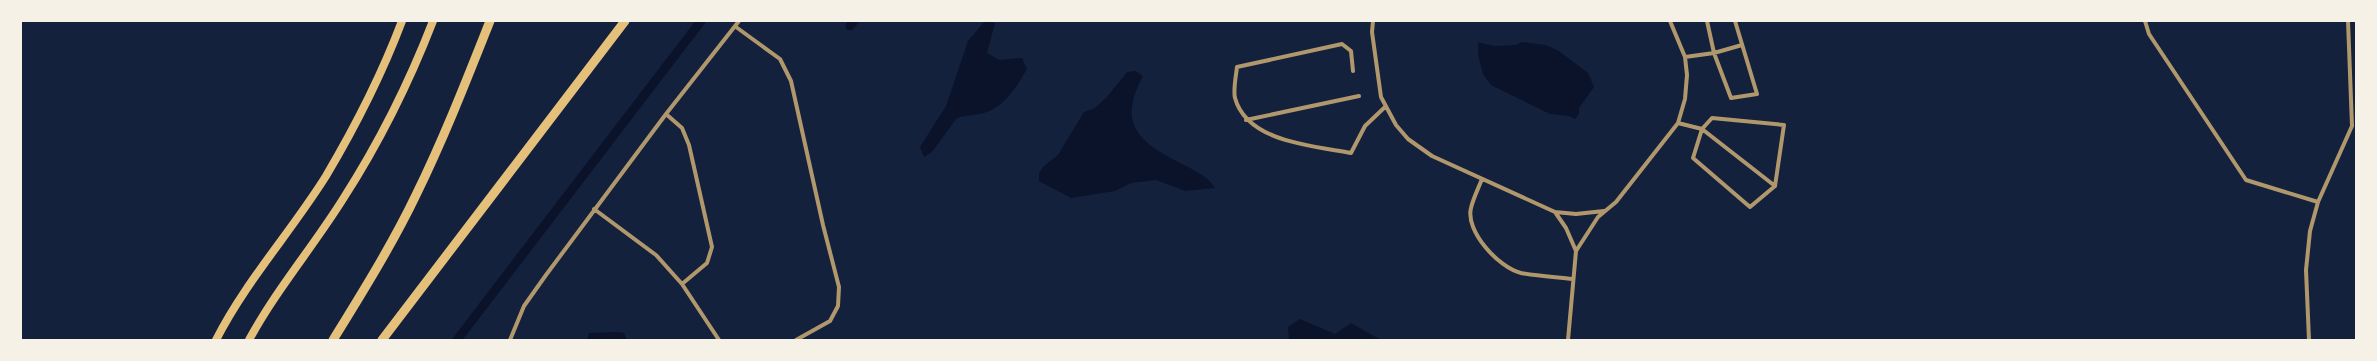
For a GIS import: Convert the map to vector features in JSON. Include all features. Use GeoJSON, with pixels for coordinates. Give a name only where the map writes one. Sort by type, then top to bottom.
{"type":"FeatureCollection","features":[{"type":"Feature","properties":{"kind":"highway"},"geometry":{"type":"LineString","coordinates":[[333,340],[358,300],[416,196],[450,120],[490,21]]}},
{"type":"Feature","properties":{"kind":"highway"},"geometry":{"type":"LineString","coordinates":[[382,340],[625,21]]}},
{"type":"Feature","properties":{"kind":"main road"},"geometry":{"type":"LineString","coordinates":[[216,340],[229,315],[254,277],[325,177],[362,109],[393,45],[402,21]]}},
{"type":"Feature","properties":{"kind":"main road"},"geometry":{"type":"LineString","coordinates":[[249,340],[262,316],[343,200],[382,135],[420,55],[433,21]]}},
{"type":"Feature","properties":{"kind":"street"},"geometry":{"type":"LineString","coordinates":[[510,340],[524,306],[594,209],[666,114],[736,27],[739,21]]}},
{"type":"Feature","properties":{"kind":"street"},"geometry":{"type":"LineString","coordinates":[[1373,21],[1376,64],[1381,97],[1396,125],[1408,139],[1432,156],[1555,212],[1576,214],[1606,211]]}},
{"type":"Feature","properties":{"kind":"street"},"geometry":{"type":"LineString","coordinates":[[1568,340],[1576,251],[1587,232],[1616,202],[1678,123],[1685,99],[1687,75],[1685,56],[1670,21]]}},
{"type":"Feature","properties":{"kind":"street"},"geometry":{"type":"LineString","coordinates":[[1707,21],[1714,52],[1731,98],[1757,94],[1735,21]]}},
{"type":"Feature","properties":{"kind":"street"},"geometry":{"type":"LineString","coordinates":[[2145,21],[2147,31],[2246,180],[2318,202]]}},
{"type":"Feature","properties":{"kind":"street"},"geometry":{"type":"LineString","coordinates":[[2309,340],[2306,270],[2310,231],[2318,202],[2354,126],[2348,21]]}},
{"type":"Feature","properties":{"kind":"street"},"geometry":{"type":"LineString","coordinates":[[736,27],[763,45],[780,59],[791,80],[822,225],[839,287],[838,306],[830,321],[796,340]]}},
{"type":"Feature","properties":{"kind":"street"},"geometry":{"type":"LineString","coordinates":[[1353,71],[1351,51],[1342,44],[1237,67],[1234,97],[1246,120],[1268,135],[1351,152],[1365,126],[1385,107]]}},
{"type":"Feature","properties":{"kind":"street"},"geometry":{"type":"LineString","coordinates":[[1685,56],[1714,52],[1742,45]]}},
{"type":"Feature","properties":{"kind":"street"},"geometry":{"type":"LineString","coordinates":[[1246,120],[1359,96]]}},
{"type":"Feature","properties":{"kind":"street"},"geometry":{"type":"LineString","coordinates":[[666,114],[682,128],[689,145],[712,247],[707,263],[682,284]]}},
{"type":"Feature","properties":{"kind":"street"},"geometry":{"type":"LineString","coordinates":[[1712,118],[1784,125],[1775,186],[1750,207],[1693,158],[1702,129],[1712,118]]}},
{"type":"Feature","properties":{"kind":"street"},"geometry":{"type":"LineString","coordinates":[[1678,123],[1702,129],[1775,186]]}},
{"type":"Feature","properties":{"kind":"street"},"geometry":{"type":"LineString","coordinates":[[1482,179],[1470,209],[1471,220],[1477,236],[1499,262],[1519,272],[1573,278]]}},
{"type":"Feature","properties":{"kind":"street"},"geometry":{"type":"LineString","coordinates":[[594,209],[656,255],[682,284],[719,340]]}},
{"type":"Feature","properties":{"kind":"street"},"geometry":{"type":"LineString","coordinates":[[1555,212],[1566,228],[1576,251]]}},
{"type":"Feature","properties":{"kind":"water"},"geometry":{"type":"Polygon","coordinates":[[[985,21],[995,23],[987,53],[999,60],[1022,58],[1027,69],[1015,89],[1004,101],[998,106],[984,113],[957,118],[932,152],[924,157],[920,147],[946,106],[968,41],[985,21]]]}},
{"type":"Feature","properties":{"kind":"water"},"geometry":{"type":"Polygon","coordinates":[[[1478,42],[1494,46],[1515,45],[1522,42],[1546,45],[1559,51],[1588,73],[1594,87],[1579,108],[1579,114],[1575,119],[1569,116],[1550,114],[1491,85],[1483,74],[1478,55],[1478,42]]]}},
{"type":"Feature","properties":{"kind":"water"},"geometry":{"type":"Polygon","coordinates":[[[1136,71],[1143,76],[1135,94],[1132,109],[1133,122],[1138,132],[1146,142],[1157,150],[1195,170],[1215,188],[1185,191],[1156,180],[1131,183],[1115,191],[1071,198],[1039,181],[1039,173],[1044,166],[1058,155],[1084,112],[1095,108],[1107,97],[1127,72],[1136,71]]]}},
{"type":"Feature","properties":{"kind":"water"},"geometry":{"type":"Polygon","coordinates":[[[1300,319],[1335,334],[1351,323],[1381,340],[1289,340],[1288,327],[1300,319]]]}},
{"type":"Feature","properties":{"kind":"water"},"geometry":{"type":"Polygon","coordinates":[[[589,333],[624,333],[627,340],[587,340],[589,333]]]}},
{"type":"Feature","properties":{"kind":"waterway"},"geometry":{"type":"LineString","coordinates":[[457,340],[701,21]]}},
{"type":"Feature","properties":{"kind":"waterway"},"geometry":{"type":"LineString","coordinates":[[850,26],[854,21]]}}]}
